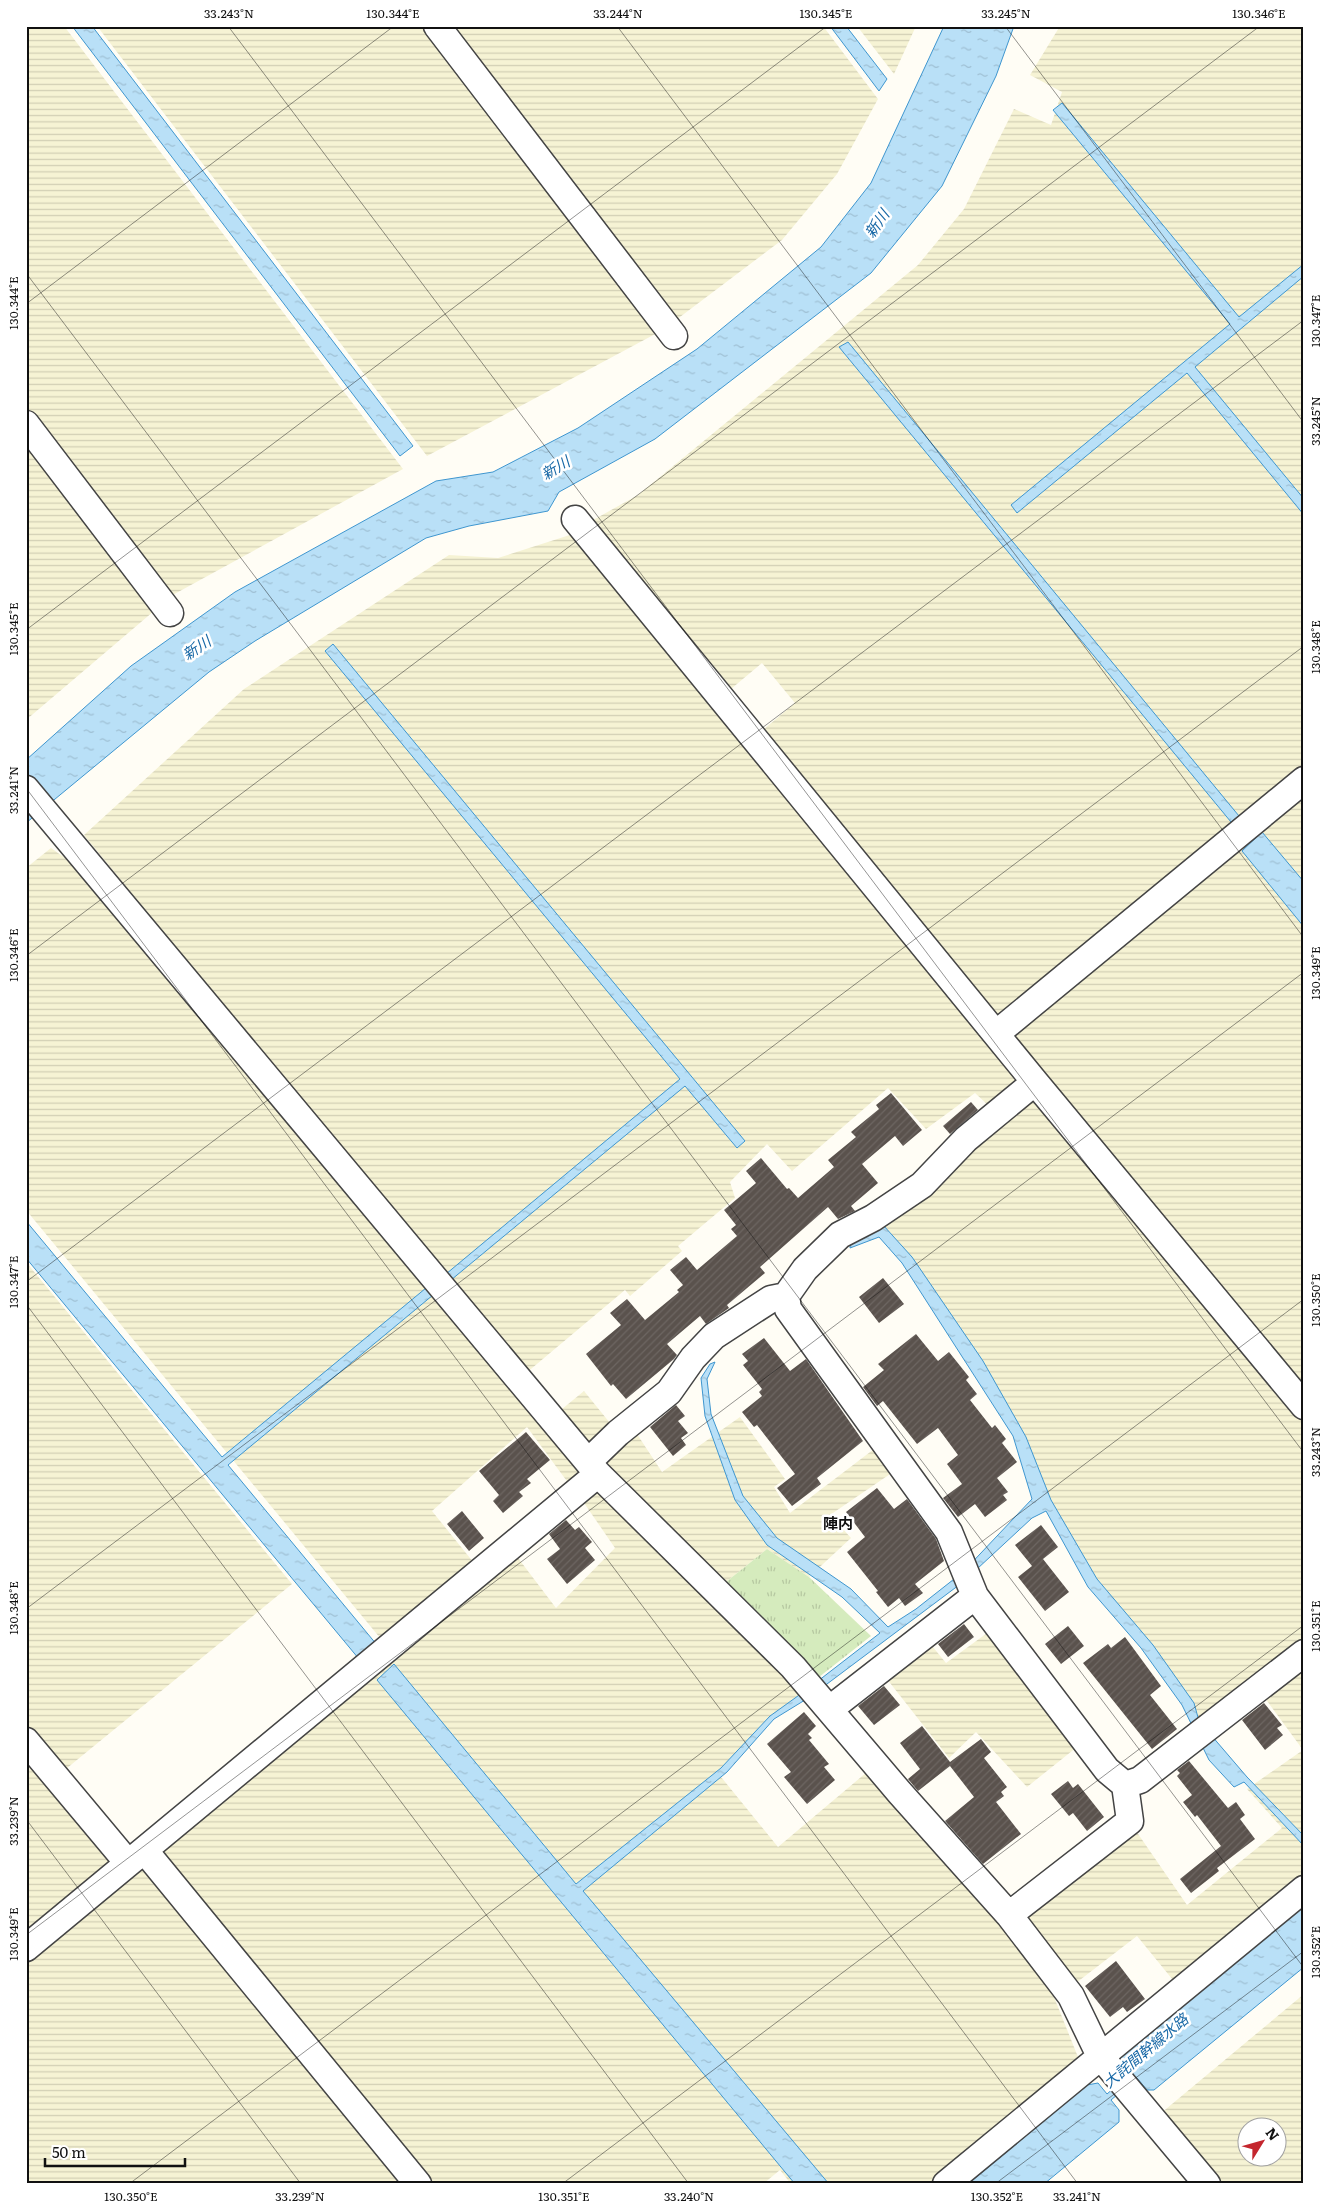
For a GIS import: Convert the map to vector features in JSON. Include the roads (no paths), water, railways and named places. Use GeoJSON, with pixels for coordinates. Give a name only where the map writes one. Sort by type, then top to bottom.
{"type":"FeatureCollection","features":[{"type":"Feature","properties":{"kind":"street"},"geometry":{"type":"LineString","coordinates":[[437,26],[674,336]]}},
{"type":"Feature","properties":{"kind":"street"},"geometry":{"type":"LineString","coordinates":[[26,424],[170,613]]}},
{"type":"Feature","properties":{"kind":"street"},"geometry":{"type":"LineString","coordinates":[[575,518],[997,1033],[1035,1082],[1304,1406]]}},
{"type":"Feature","properties":{"kind":"street"},"geometry":{"type":"LineString","coordinates":[[997,1033],[1304,780]]}},
{"type":"Feature","properties":{"kind":"street"},"geometry":{"type":"LineString","coordinates":[[26,789],[593,1468],[793,1667],[900,1793],[1009,1915],[1071,1996],[1100,2056],[1208,2184]]}},
{"type":"Feature","properties":{"kind":"street"},"geometry":{"type":"LineString","coordinates":[[26,1948],[368,1666],[593,1468],[618,1433],[670,1392],[693,1358],[714,1336],[771,1300],[786,1296],[805,1269],[840,1236],[873,1218],[922,1185],[966,1139],[1035,1082]]}},
{"type":"Feature","properties":{"kind":"street"},"geometry":{"type":"LineString","coordinates":[[786,1296],[788,1309],[948,1532],[969,1582],[1107,1770],[1125,1785],[1130,1821],[1009,1915]]}},
{"type":"Feature","properties":{"kind":"street"},"geometry":{"type":"LineString","coordinates":[[830,1709],[969,1582]]}},
{"type":"Feature","properties":{"kind":"street"},"geometry":{"type":"LineString","coordinates":[[1125,1785],[1140,1780],[1304,1653]]}},
{"type":"Feature","properties":{"kind":"street"},"geometry":{"type":"LineString","coordinates":[[26,1741],[136,1857],[418,2184]]}},
{"type":"Feature","properties":{"kind":"street"},"geometry":{"type":"LineString","coordinates":[[946,2184],[1304,1888]]}},
{"type":"Feature","properties":{"kind":"water"},"geometry":{"type":"Polygon","coordinates":[[[72,26],[92,26],[413,446],[400,456],[72,26]]]}},
{"type":"Feature","properties":{"kind":"water"},"geometry":{"type":"Polygon","coordinates":[[[830,26],[846,26],[887,79],[879,91],[830,26]]]}},
{"type":"Feature","properties":{"kind":"water","name":"新川"},"geometry":{"type":"Polygon","coordinates":[[[944,26],[1014,26],[996,76],[942,186],[871,273],[655,439],[559,492],[548,511],[469,526],[426,538],[255,641],[209,672],[26,823],[26,760],[131,666],[235,592],[436,481],[493,472],[578,428],[697,349],[821,247],[871,183],[944,26]]]}},
{"type":"Feature","properties":{"kind":"water"},"geometry":{"type":"Polygon","coordinates":[[[1062,103],[1239,317],[1304,264],[1304,276],[1195,367],[1304,499],[1304,515],[1187,373],[1017,513],[1011,505],[1230,324],[1053,110],[1062,103]]]}},
{"type":"Feature","properties":{"kind":"water"},"geometry":{"type":"Polygon","coordinates":[[[848,342],[1239,816],[1231,822],[839,347],[848,342]]]}},
{"type":"Feature","properties":{"kind":"water"},"geometry":{"type":"Polygon","coordinates":[[[333,644],[745,1141],[737,1148],[685,1086],[451,1280],[446,1274],[680,1079],[325,651],[333,644]]]}},
{"type":"Feature","properties":{"kind":"water"},"geometry":{"type":"Polygon","coordinates":[[[1262,832],[1304,882],[1304,927],[1242,851],[1262,832]]]}},
{"type":"Feature","properties":{"kind":"water"},"geometry":{"type":"Polygon","coordinates":[[[26,1221],[222,1457],[426,1288],[433,1295],[228,1465],[377,1645],[359,1659],[26,1258],[26,1221]]]}},
{"type":"Feature","properties":{"kind":"water"},"geometry":{"type":"Polygon","coordinates":[[[883,1225],[912,1257],[983,1361],[1026,1437],[1051,1500],[1097,1579],[1153,1645],[1194,1703],[1199,1721],[1247,1777],[1304,1836],[1304,1846],[1244,1782],[1234,1787],[1209,1760],[1182,1705],[1141,1648],[1088,1587],[1046,1511],[1032,1518],[963,1582],[823,1687],[818,1681],[880,1633],[842,1597],[767,1545],[735,1500],[705,1416],[701,1378],[710,1364],[715,1362],[707,1379],[711,1414],[743,1496],[777,1538],[851,1589],[888,1627],[916,1609],[963,1572],[1032,1499],[1013,1436],[902,1263],[879,1237],[850,1248],[851,1240],[883,1225]]]}},
{"type":"Feature","properties":{"kind":"water"},"geometry":{"type":"Polygon","coordinates":[[[394,1664],[576,1884],[721,1768],[770,1716],[802,1693],[805,1700],[774,1719],[727,1772],[583,1891],[829,2184],[795,2184],[377,1680],[394,1664]]]}},
{"type":"Feature","properties":{"kind":"water","name":"大詫間幹線水路"},"geometry":{"type":"Polygon","coordinates":[[[1304,1901],[1304,1967],[1154,2090],[1147,2090],[1137,2078],[1111,2100],[1119,2110],[1119,2122],[1044,2184],[968,2184],[1087,2085],[1098,2083],[1107,2094],[1132,2072],[1120,2058],[1123,2050],[1304,1901]]]}},
{"type":"Feature","properties":{"kind":"district","name":"陣内"},"geometry":{"type":"Point","coordinates":[838,1522]}}]}
